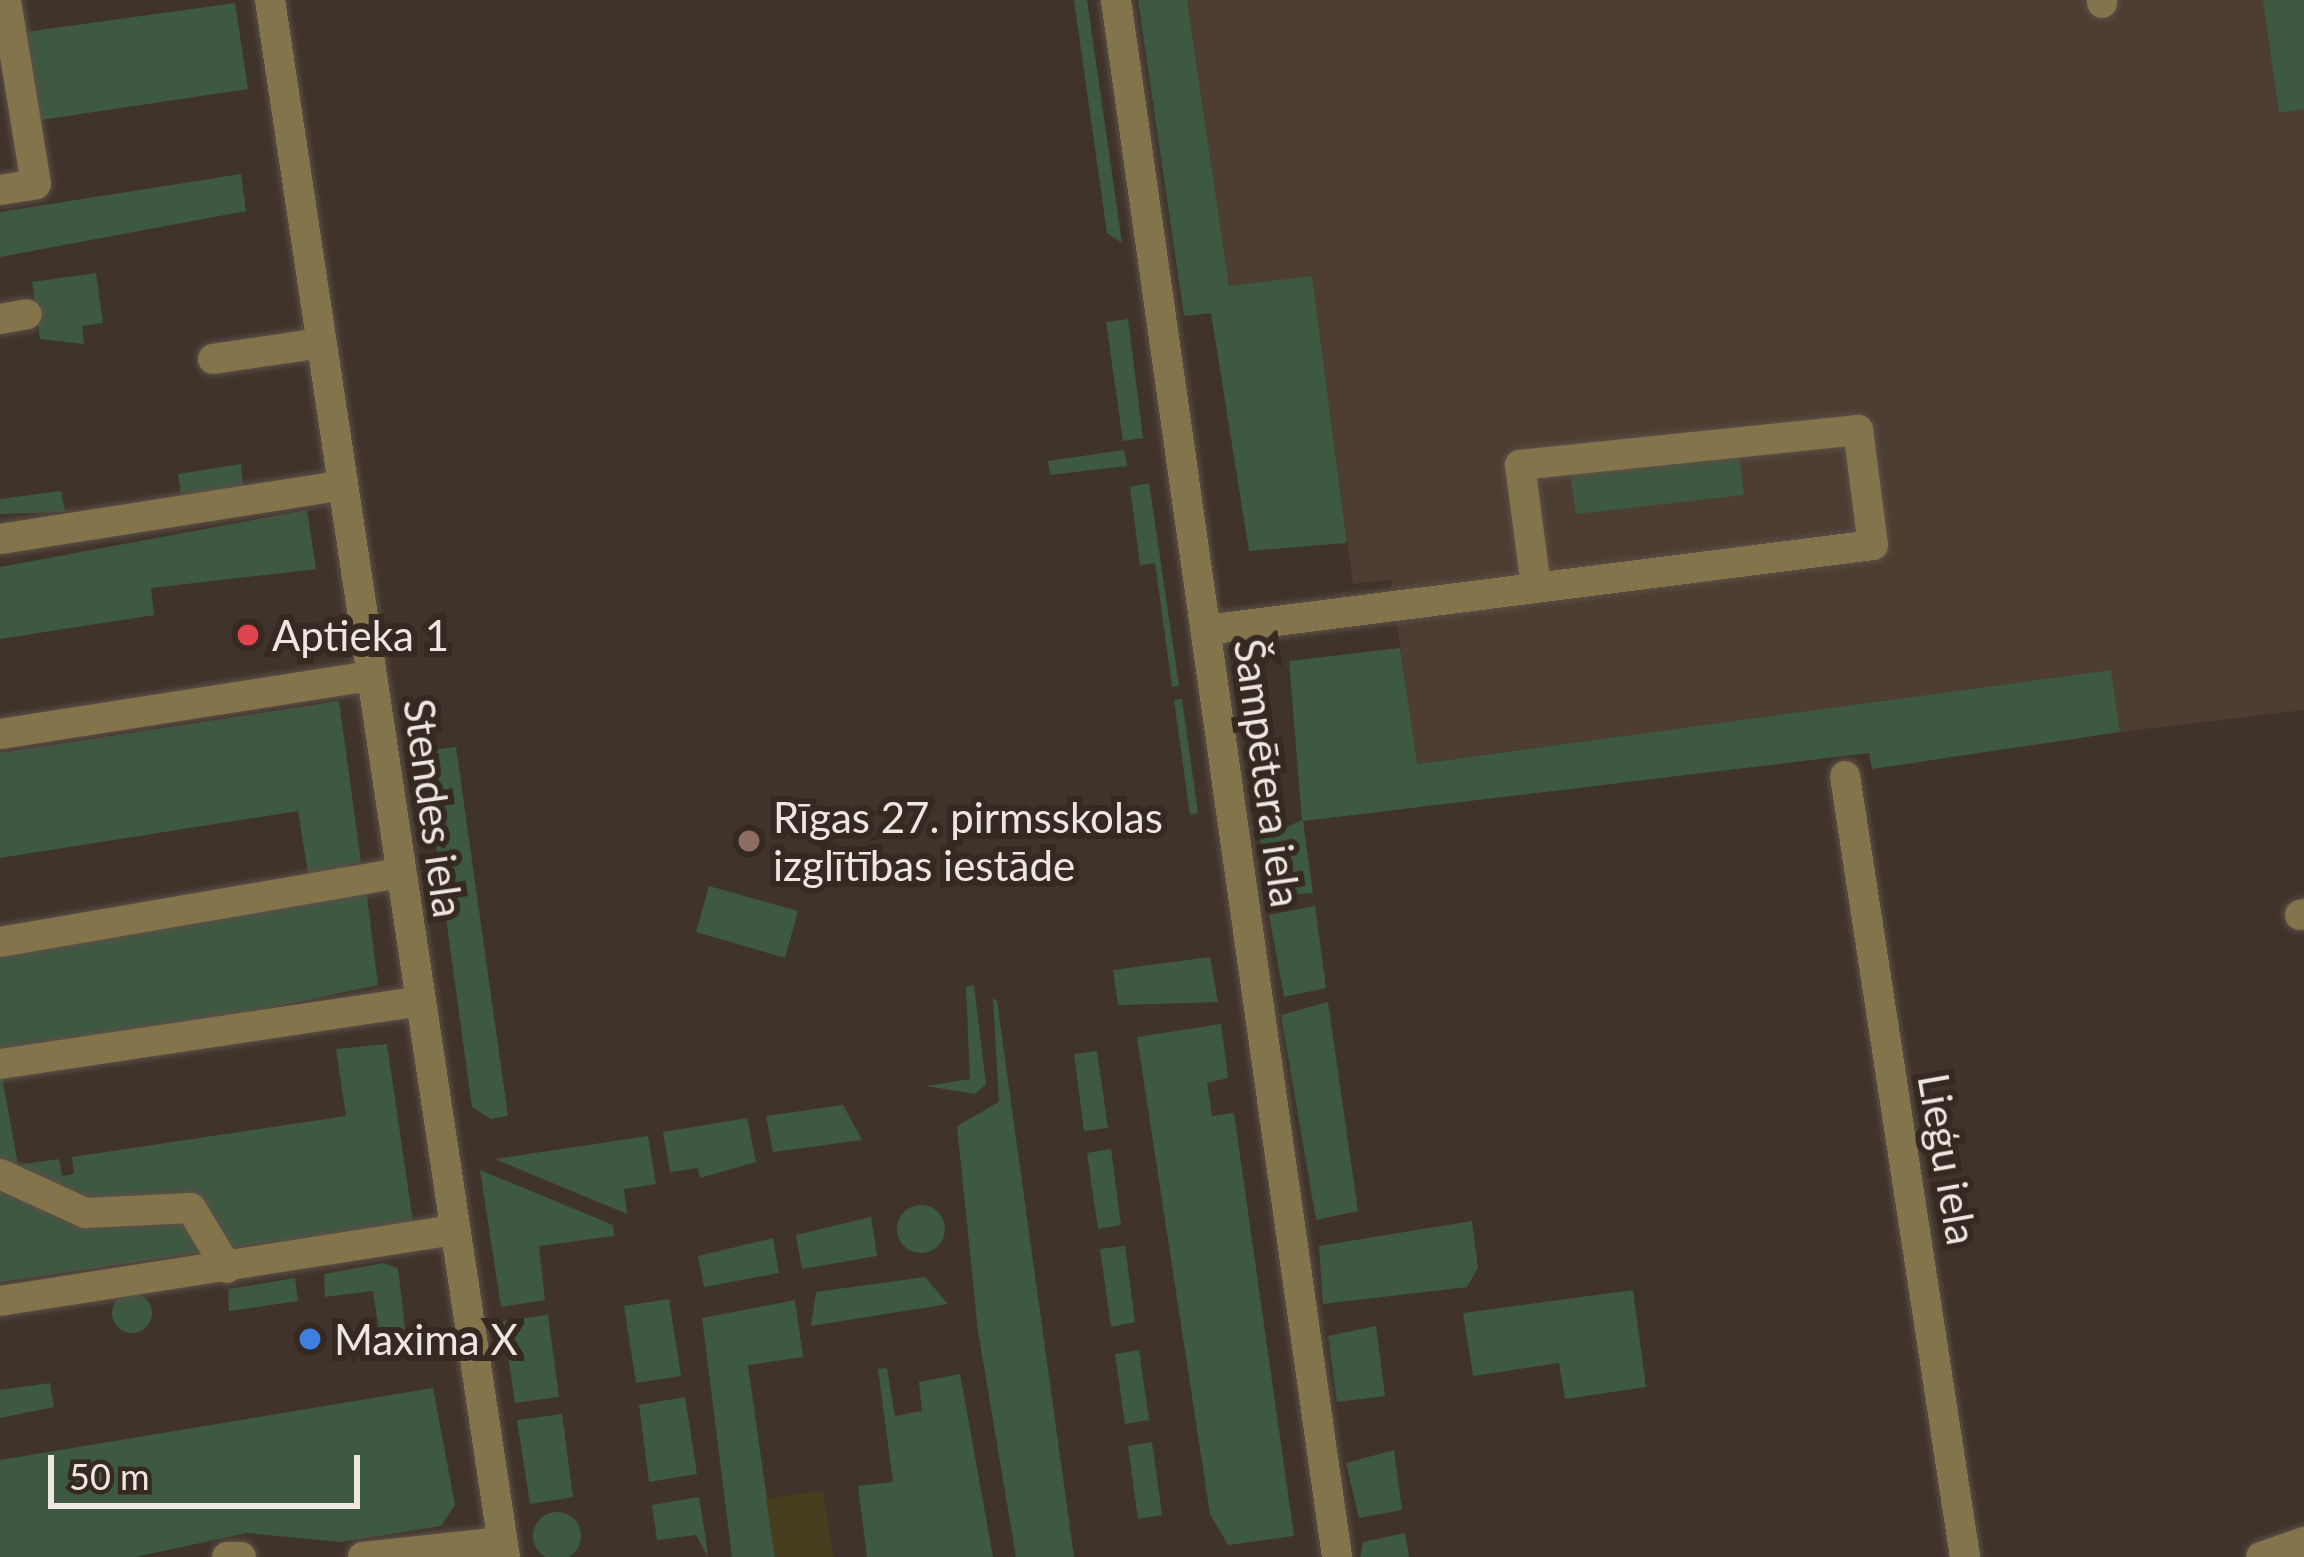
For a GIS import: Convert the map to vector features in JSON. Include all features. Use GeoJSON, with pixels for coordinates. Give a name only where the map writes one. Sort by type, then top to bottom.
{"type":"FeatureCollection","features":[{"type":"Feature","properties":{"kind":"street"},"geometry":{"type":"LineString","coordinates":[[0,190],[36,184],[6,0]]}},
{"type":"Feature","properties":{"kind":"street","name":"Stendes iela"},"geometry":{"type":"LineString","coordinates":[[270,0],[504,1550]]}},
{"type":"Feature","properties":{"kind":"street","name":"Šampētera iela"},"geometry":{"type":"LineString","coordinates":[[1116,0],[1337,1557]]}},
{"type":"Feature","properties":{"kind":"street"},"geometry":{"type":"LineString","coordinates":[[213,358],[321,343]]}},
{"type":"Feature","properties":{"kind":"street"},"geometry":{"type":"LineString","coordinates":[[1206,630],[1873,545],[1858,430],[1520,465],[1536,587]]}},
{"type":"Feature","properties":{"kind":"street"},"geometry":{"type":"LineString","coordinates":[[0,539],[343,484]]}},
{"type":"Feature","properties":{"kind":"street"},"geometry":{"type":"LineString","coordinates":[[0,734],[372,676]]}},
{"type":"Feature","properties":{"kind":"street","name":"Lieģu iela"},"geometry":{"type":"LineString","coordinates":[[1845,776],[1965,1557]]}},
{"type":"Feature","properties":{"kind":"street"},"geometry":{"type":"LineString","coordinates":[[0,942],[401,873]]}},
{"type":"Feature","properties":{"kind":"street"},"geometry":{"type":"LineString","coordinates":[[0,1064],[420,1001]]}},
{"type":"Feature","properties":{"kind":"street"},"geometry":{"type":"LineString","coordinates":[[0,1174],[85,1213],[191,1208],[227,1268]]}},
{"type":"Feature","properties":{"kind":"street"},"geometry":{"type":"LineString","coordinates":[[0,1301],[454,1230]]}},
{"type":"Feature","properties":{"kind":"street"},"geometry":{"type":"LineString","coordinates":[[2260,1557],[2304,1542]]}},
{"type":"Feature","properties":{"kind":"street"},"geometry":{"type":"LineString","coordinates":[[363,1557],[504,1550]]}},
{"type":"Feature","properties":{"kind":"street"},"geometry":{"type":"LineString","coordinates":[[227,1557],[241,1557]]}},
{"type":"Feature","properties":{"kind":"shaded area"},"geometry":{"type":"Polygon","coordinates":[[[1187,0],[2304,0],[2304,710],[2120,732],[2111,670],[1416,764],[1391,580],[1353,584],[1312,277],[1229,286],[1187,0]]]}},
{"type":"Feature","properties":{"kind":"green space"},"geometry":{"type":"Polygon","coordinates":[[[1074,0],[1087,0],[1122,243],[1107,233],[1074,0]]]}},
{"type":"Feature","properties":{"kind":"green space"},"geometry":{"type":"Polygon","coordinates":[[[1138,0],[1187,0],[1229,286],[1312,276],[1347,543],[1249,551],[1211,313],[1184,316],[1138,0]]]}},
{"type":"Feature","properties":{"kind":"green space"},"geometry":{"type":"Polygon","coordinates":[[[2263,0],[2304,0],[2304,109],[2279,113],[2263,0]]]}},
{"type":"Feature","properties":{"kind":"green space"},"geometry":{"type":"Polygon","coordinates":[[[235,3],[248,89],[27,122],[11,34],[235,3]]]}},
{"type":"Feature","properties":{"kind":"green space"},"geometry":{"type":"Polygon","coordinates":[[[241,174],[246,211],[0,257],[0,212],[241,174]]]}},
{"type":"Feature","properties":{"kind":"green space"},"geometry":{"type":"Polygon","coordinates":[[[96,273],[103,323],[82,326],[84,344],[40,339],[32,282],[96,273]]]}},
{"type":"Feature","properties":{"kind":"green space"},"geometry":{"type":"Polygon","coordinates":[[[1128,319],[1143,438],[1123,441],[1106,322],[1128,319]]]}},
{"type":"Feature","properties":{"kind":"green space"},"geometry":{"type":"Polygon","coordinates":[[[1738,443],[1744,495],[1576,514],[1568,460],[1738,443]]]}},
{"type":"Feature","properties":{"kind":"green space"},"geometry":{"type":"Polygon","coordinates":[[[1124,450],[1127,466],[1050,475],[1048,461],[1124,450]]]}},
{"type":"Feature","properties":{"kind":"green space"},"geometry":{"type":"Polygon","coordinates":[[[241,464],[243,487],[181,495],[178,474],[241,464]]]}},
{"type":"Feature","properties":{"kind":"green space"},"geometry":{"type":"Polygon","coordinates":[[[1149,483],[1179,686],[1172,687],[1155,563],[1140,565],[1130,487],[1149,483]]]}},
{"type":"Feature","properties":{"kind":"green space"},"geometry":{"type":"Polygon","coordinates":[[[61,491],[65,512],[0,514],[0,499],[61,491]]]}},
{"type":"Feature","properties":{"kind":"green space"},"geometry":{"type":"Polygon","coordinates":[[[307,510],[316,569],[151,588],[154,615],[0,639],[0,567],[307,510]]]}},
{"type":"Feature","properties":{"kind":"green space"},"geometry":{"type":"Polygon","coordinates":[[[1400,648],[1417,764],[2111,670],[2120,732],[1872,769],[1869,753],[1303,821],[1313,893],[1265,897],[1260,839],[1302,820],[1289,661],[1400,648]]]}},
{"type":"Feature","properties":{"kind":"green space"},"geometry":{"type":"Polygon","coordinates":[[[1182,699],[1198,813],[1190,815],[1174,700],[1182,699]]]}},
{"type":"Feature","properties":{"kind":"green space"},"geometry":{"type":"Polygon","coordinates":[[[339,701],[361,862],[309,879],[298,811],[0,858],[0,753],[339,701]]]}},
{"type":"Feature","properties":{"kind":"green space"},"geometry":{"type":"Polygon","coordinates":[[[456,747],[508,1116],[491,1119],[472,1107],[423,751],[456,747]]]}},
{"type":"Feature","properties":{"kind":"green space"},"geometry":{"type":"Polygon","coordinates":[[[709,886],[798,911],[785,958],[696,932],[709,886]]]}},
{"type":"Feature","properties":{"kind":"green space"},"geometry":{"type":"Polygon","coordinates":[[[366,888],[378,985],[0,1064],[0,943],[366,888]]]}},
{"type":"Feature","properties":{"kind":"green space"},"geometry":{"type":"Polygon","coordinates":[[[1315,906],[1326,988],[1284,997],[1269,915],[1315,906]]]}},
{"type":"Feature","properties":{"kind":"green space"},"geometry":{"type":"Polygon","coordinates":[[[1210,957],[1218,1002],[1118,1005],[1113,970],[1210,957]]]}},
{"type":"Feature","properties":{"kind":"green space"},"geometry":{"type":"Polygon","coordinates":[[[974,985],[986,1084],[975,1094],[926,1086],[970,1079],[966,987],[974,985]]]}},
{"type":"Feature","properties":{"kind":"green space"},"geometry":{"type":"Polygon","coordinates":[[[993,998],[1074,1557],[1016,1557],[978,1331],[957,1126],[999,1102],[993,998]]]}},
{"type":"Feature","properties":{"kind":"green space"},"geometry":{"type":"Polygon","coordinates":[[[1328,1002],[1358,1211],[1316,1220],[1281,1015],[1328,1002]]]}},
{"type":"Feature","properties":{"kind":"green space"},"geometry":{"type":"Polygon","coordinates":[[[1221,1024],[1228,1078],[1207,1083],[1212,1116],[1234,1113],[1294,1536],[1228,1545],[1210,1514],[1137,1037],[1221,1024]]]}},
{"type":"Feature","properties":{"kind":"green space"},"geometry":{"type":"Polygon","coordinates":[[[387,1044],[413,1222],[0,1282],[0,1065],[18,1165],[59,1159],[62,1176],[74,1174],[72,1157],[346,1116],[336,1049],[387,1044]]]}},
{"type":"Feature","properties":{"kind":"green space"},"geometry":{"type":"Polygon","coordinates":[[[1097,1051],[1108,1128],[1084,1131],[1074,1054],[1097,1051]]]}},
{"type":"Feature","properties":{"kind":"green space"},"geometry":{"type":"Polygon","coordinates":[[[843,1105],[862,1140],[773,1152],[766,1116],[843,1105]]]}},
{"type":"Feature","properties":{"kind":"green space"},"geometry":{"type":"Polygon","coordinates":[[[747,1118],[756,1162],[700,1178],[698,1168],[670,1172],[663,1132],[747,1118]]]}},
{"type":"Feature","properties":{"kind":"green space"},"geometry":{"type":"Polygon","coordinates":[[[648,1136],[656,1184],[624,1189],[627,1214],[495,1159],[648,1136]]]}},
{"type":"Feature","properties":{"kind":"green space"},"geometry":{"type":"Polygon","coordinates":[[[1111,1149],[1121,1225],[1098,1229],[1087,1153],[1111,1149]]]}},
{"type":"Feature","properties":{"kind":"green space"},"geometry":{"type":"Polygon","coordinates":[[[480,1170],[613,1225],[614,1236],[539,1246],[545,1300],[501,1307],[480,1170]]]}},
{"type":"Feature","properties":{"kind":"green space"},"geometry":{"type":"Polygon","coordinates":[[[921,1205],[938,1212],[945,1229],[938,1246],[921,1253],[904,1246],[897,1229],[904,1212],[921,1205]]]}},
{"type":"Feature","properties":{"kind":"green space"},"geometry":{"type":"Polygon","coordinates":[[[871,1217],[877,1256],[802,1269],[796,1235],[871,1217]]]}},
{"type":"Feature","properties":{"kind":"green space"},"geometry":{"type":"Polygon","coordinates":[[[1472,1221],[1478,1268],[1467,1287],[1323,1304],[1319,1246],[1472,1221]]]}},
{"type":"Feature","properties":{"kind":"green space"},"geometry":{"type":"Polygon","coordinates":[[[773,1238],[779,1273],[704,1287],[698,1256],[773,1238]]]}},
{"type":"Feature","properties":{"kind":"green space"},"geometry":{"type":"Polygon","coordinates":[[[1125,1246],[1135,1322],[1111,1327],[1100,1249],[1125,1246]]]}},
{"type":"Feature","properties":{"kind":"green space"},"geometry":{"type":"Polygon","coordinates":[[[383,1263],[398,1268],[408,1355],[383,1359],[373,1291],[325,1297],[324,1274],[383,1263]]]}},
{"type":"Feature","properties":{"kind":"green space"},"geometry":{"type":"Polygon","coordinates":[[[925,1277],[948,1304],[811,1326],[816,1292],[925,1277]]]}},
{"type":"Feature","properties":{"kind":"green space"},"geometry":{"type":"Polygon","coordinates":[[[295,1278],[298,1301],[229,1311],[228,1289],[295,1278]]]}},
{"type":"Feature","properties":{"kind":"green space"},"geometry":{"type":"Polygon","coordinates":[[[1633,1290],[1646,1387],[1565,1399],[1559,1363],[1473,1376],[1463,1313],[1633,1290]]]}},
{"type":"Feature","properties":{"kind":"green space"},"geometry":{"type":"Polygon","coordinates":[[[132,1293],[146,1299],[152,1313],[146,1327],[132,1333],[118,1327],[112,1313],[118,1299],[132,1293]]]}},
{"type":"Feature","properties":{"kind":"green space"},"geometry":{"type":"Polygon","coordinates":[[[669,1299],[681,1376],[636,1383],[624,1306],[669,1299]]]}},
{"type":"Feature","properties":{"kind":"green space"},"geometry":{"type":"Polygon","coordinates":[[[795,1300],[803,1357],[748,1365],[775,1557],[732,1557],[702,1318],[795,1300]]]}},
{"type":"Feature","properties":{"kind":"green space"},"geometry":{"type":"Polygon","coordinates":[[[548,1315],[559,1397],[515,1403],[503,1321],[548,1315]]]}},
{"type":"Feature","properties":{"kind":"green space"},"geometry":{"type":"Polygon","coordinates":[[[1376,1326],[1385,1396],[1337,1402],[1328,1336],[1376,1326]]]}},
{"type":"Feature","properties":{"kind":"green space"},"geometry":{"type":"Polygon","coordinates":[[[1139,1350],[1149,1420],[1125,1424],[1115,1354],[1139,1350]]]}},
{"type":"Feature","properties":{"kind":"green space"},"geometry":{"type":"Polygon","coordinates":[[[887,1368],[895,1416],[922,1411],[919,1382],[960,1374],[993,1557],[867,1557],[858,1486],[893,1482],[878,1369],[887,1368]]]}},
{"type":"Feature","properties":{"kind":"green space"},"geometry":{"type":"Polygon","coordinates":[[[50,1383],[54,1407],[0,1418],[0,1390],[50,1383]]]}},
{"type":"Feature","properties":{"kind":"green space"},"geometry":{"type":"Polygon","coordinates":[[[433,1388],[455,1505],[441,1526],[341,1542],[247,1533],[135,1557],[0,1557],[0,1460],[433,1388]]]}},
{"type":"Feature","properties":{"kind":"green space"},"geometry":{"type":"Polygon","coordinates":[[[685,1397],[697,1474],[649,1482],[639,1405],[685,1397]]]}},
{"type":"Feature","properties":{"kind":"green space"},"geometry":{"type":"Polygon","coordinates":[[[562,1414],[573,1497],[530,1504],[517,1420],[562,1414]]]}},
{"type":"Feature","properties":{"kind":"green space"},"geometry":{"type":"Polygon","coordinates":[[[1152,1442],[1162,1515],[1138,1519],[1128,1446],[1152,1442]]]}},
{"type":"Feature","properties":{"kind":"green space"},"geometry":{"type":"Polygon","coordinates":[[[1394,1450],[1402,1510],[1359,1518],[1346,1463],[1394,1450]]]}},
{"type":"Feature","properties":{"kind":"green space"},"geometry":{"type":"Polygon","coordinates":[[[699,1497],[708,1557],[696,1535],[657,1540],[652,1505],[699,1497]]]}},
{"type":"Feature","properties":{"kind":"green space"},"geometry":{"type":"Polygon","coordinates":[[[557,1512],[574,1519],[581,1536],[574,1553],[557,1560],[540,1553],[533,1536],[540,1519],[557,1512]]]}},
{"type":"Feature","properties":{"kind":"green space"},"geometry":{"type":"Polygon","coordinates":[[[1405,1533],[1409,1557],[1360,1557],[1363,1542],[1405,1533]]]}},
{"type":"Feature","properties":{"kind":"sand"},"geometry":{"type":"Polygon","coordinates":[[[823,1490],[833,1557],[775,1557],[766,1499],[823,1490]]]}},
{"type":"Feature","properties":{"kind":"place","name":"Aptieka 1"},"geometry":{"type":"Point","coordinates":[248,635]}},
{"type":"Feature","properties":{"kind":"place","name":"Rīgas 27. pirmsskolas izglītības iestāde"},"geometry":{"type":"Point","coordinates":[749,841]}},
{"type":"Feature","properties":{"kind":"place","name":"Maxima X"},"geometry":{"type":"Point","coordinates":[310,1339]}}]}
